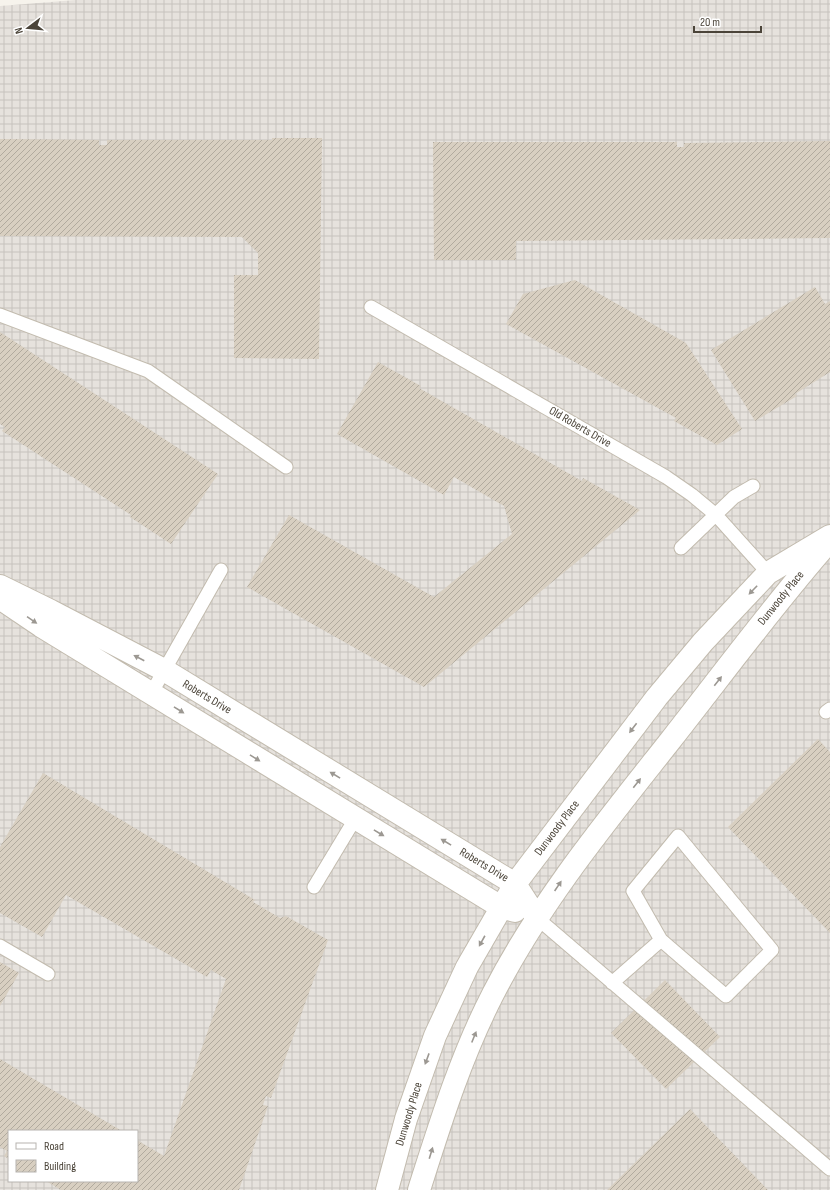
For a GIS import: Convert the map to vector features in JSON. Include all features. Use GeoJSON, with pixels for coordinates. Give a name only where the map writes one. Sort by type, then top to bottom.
{"type":"FeatureCollection","features":[{"type":"Feature","properties":{"kind":"street","name":"Dunwoody Place"},"geometry":{"type":"LineString","coordinates":[[387,1190],[406,1119],[435,1036],[467,967],[515,884],[679,668],[768,573],[830,536]]}},
{"type":"Feature","properties":{"kind":"street","name":"Dunwoody Place"},"geometry":{"type":"LineString","coordinates":[[419,1190],[454,1087],[476,1031],[507,967],[537,918],[561,882],[593,839],[722,676],[767,614],[830,540]]}},
{"type":"Feature","properties":{"kind":"street","name":"Roberts Drive"},"geometry":{"type":"LineString","coordinates":[[0,586],[164,670],[515,884],[537,918]]}},
{"type":"Feature","properties":{"kind":"street","name":"Roberts Drive"},"geometry":{"type":"LineString","coordinates":[[0,598],[41,626],[152,692],[354,819],[501,907],[537,918]]}},
{"type":"Feature","properties":{"kind":"lane","name":"Old Roberts Drive"},"geometry":{"type":"LineString","coordinates":[[371,307],[666,477],[692,495],[716,515],[768,573]]}},
{"type":"Feature","properties":{"kind":"lane"},"geometry":{"type":"LineString","coordinates":[[0,315],[148,371],[286,467]]}},
{"type":"Feature","properties":{"kind":"lane"},"geometry":{"type":"LineString","coordinates":[[681,548],[734,497],[753,486]]}},
{"type":"Feature","properties":{"kind":"lane"},"geometry":{"type":"LineString","coordinates":[[152,692],[221,570]]}},
{"type":"Feature","properties":{"kind":"lane"},"geometry":{"type":"LineString","coordinates":[[314,886],[354,819]]}},
{"type":"Feature","properties":{"kind":"lane"},"geometry":{"type":"LineString","coordinates":[[678,836],[772,950],[726,996],[661,940],[633,891],[678,836]]}},
{"type":"Feature","properties":{"kind":"lane"},"geometry":{"type":"LineString","coordinates":[[537,918],[830,1169]]}},
{"type":"Feature","properties":{"kind":"lane"},"geometry":{"type":"LineString","coordinates":[[612,983],[661,940]]}},
{"type":"Feature","properties":{"kind":"lane"},"geometry":{"type":"LineString","coordinates":[[0,946],[48,974]]}},
{"type":"Feature","properties":{"kind":"shaded area"},"geometry":{"type":"Polygon","coordinates":[[[76,0],[830,0],[830,1190],[0,1190],[0,6],[76,0]]]}},
{"type":"Feature","properties":{"kind":"building"},"geometry":{"type":"Polygon","coordinates":[[[272,138],[322,138],[319,359],[234,358],[234,275],[258,275],[258,253],[242,237],[0,236],[0,139],[99,140],[99,145],[107,145],[107,140],[272,140],[272,138]]]}},
{"type":"Feature","properties":{"kind":"building"},"geometry":{"type":"Polygon","coordinates":[[[830,141],[830,238],[516,241],[516,260],[434,260],[433,142],[677,142],[677,147],[684,147],[684,143],[830,141]]]}},
{"type":"Feature","properties":{"kind":"building"},"geometry":{"type":"Polygon","coordinates":[[[575,280],[686,343],[742,429],[717,445],[674,421],[676,418],[506,324],[523,294],[575,280]]]}},
{"type":"Feature","properties":{"kind":"building"},"geometry":{"type":"Polygon","coordinates":[[[815,287],[825,304],[830,301],[830,372],[795,394],[797,396],[755,421],[711,350],[815,287]]]}},
{"type":"Feature","properties":{"kind":"building"},"geometry":{"type":"Polygon","coordinates":[[[0,332],[218,474],[171,544],[130,517],[131,515],[2,431],[5,427],[0,424],[0,332]]]}},
{"type":"Feature","properties":{"kind":"building"},"geometry":{"type":"Polygon","coordinates":[[[378,362],[421,386],[419,388],[582,481],[583,478],[640,510],[424,687],[247,587],[289,515],[434,597],[512,534],[504,506],[454,477],[444,495],[337,434],[378,362]]]}},
{"type":"Feature","properties":{"kind":"building"},"geometry":{"type":"Polygon","coordinates":[[[818,739],[830,752],[830,933],[728,827],[818,739]]]}},
{"type":"Feature","properties":{"kind":"building"},"geometry":{"type":"Polygon","coordinates":[[[43,773],[255,900],[253,902],[280,918],[286,916],[328,940],[271,1098],[266,1096],[263,1105],[268,1106],[239,1190],[61,1190],[48,1182],[138,1182],[138,1141],[164,1156],[226,979],[211,970],[207,977],[66,895],[42,937],[0,913],[0,847],[43,773]]]}},
{"type":"Feature","properties":{"kind":"building"},"geometry":{"type":"Polygon","coordinates":[[[0,962],[19,973],[0,1006],[0,962]]]}},
{"type":"Feature","properties":{"kind":"building"},"geometry":{"type":"Polygon","coordinates":[[[665,980],[720,1037],[666,1089],[611,1033],[665,980]]]}},
{"type":"Feature","properties":{"kind":"building"},"geometry":{"type":"Polygon","coordinates":[[[0,1059],[120,1130],[8,1130],[8,1158],[4,1156],[7,1151],[0,1147],[0,1059]]]}},
{"type":"Feature","properties":{"kind":"building"},"geometry":{"type":"Polygon","coordinates":[[[690,1109],[768,1190],[607,1190],[690,1109]]]}}]}
